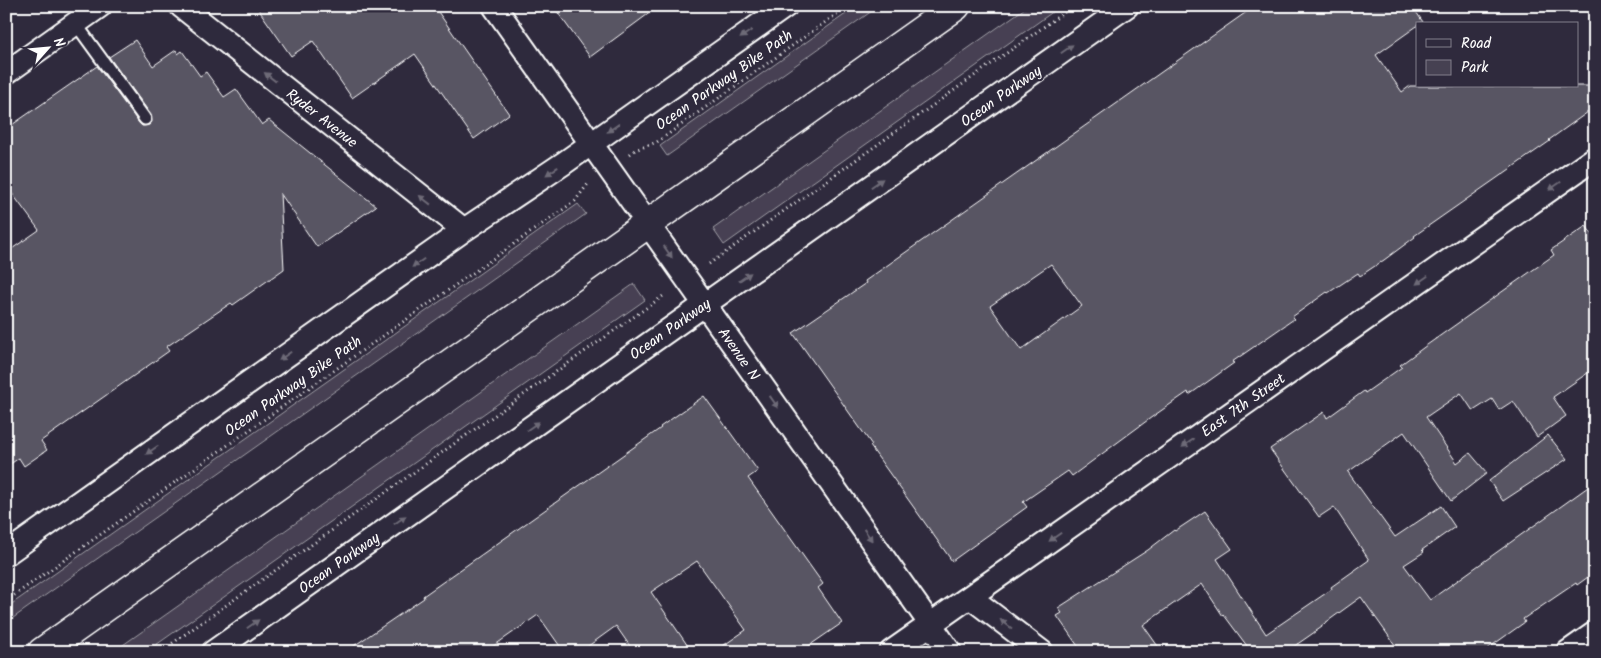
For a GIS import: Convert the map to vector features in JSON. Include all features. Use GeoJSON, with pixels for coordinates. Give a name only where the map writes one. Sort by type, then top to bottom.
{"type":"FeatureCollection","features":[{"type":"Feature","properties":{"kind":"main road"},"geometry":{"type":"LineString","coordinates":[[42,652],[956,6]]}},
{"type":"Feature","properties":{"kind":"street"},"geometry":{"type":"LineString","coordinates":[[6,73],[100,6]]}},
{"type":"Feature","properties":{"kind":"street","name":"Ryder Avenue"},"geometry":{"type":"LineString","coordinates":[[181,6],[464,230]]}},
{"type":"Feature","properties":{"kind":"street","name":"Avenue N"},"geometry":{"type":"LineString","coordinates":[[494,6],[950,652]]}},
{"type":"Feature","properties":{"kind":"street"},"geometry":{"type":"LineString","coordinates":[[6,554],[464,230],[592,143],[786,6]]}},
{"type":"Feature","properties":{"kind":"street","name":"Ocean Parkway"},"geometry":{"type":"LineString","coordinates":[[213,652],[1127,6]]}},
{"type":"Feature","properties":{"kind":"street","name":"East 7th Street"},"geometry":{"type":"LineString","coordinates":[[891,652],[1595,158]]}},
{"type":"Feature","properties":{"kind":"street"},"geometry":{"type":"LineString","coordinates":[[970,596],[1042,652]]}},
{"type":"Feature","properties":{"kind":"street"},"geometry":{"type":"LineString","coordinates":[[1568,652],[1595,633]]}},
{"type":"Feature","properties":{"kind":"lane"},"geometry":{"type":"LineString","coordinates":[[76,24],[145,119]]}},
{"type":"Feature","properties":{"kind":"path","name":"Ocean Parkway Bike Path"},"geometry":{"type":"LineString","coordinates":[[635,150],[657,142],[848,6]]}},
{"type":"Feature","properties":{"kind":"path"},"geometry":{"type":"LineString","coordinates":[[709,264],[1073,6]]}},
{"type":"Feature","properties":{"kind":"path","name":"Ocean Parkway Bike Path"},"geometry":{"type":"LineString","coordinates":[[6,601],[575,201],[588,184]]}},
{"type":"Feature","properties":{"kind":"path"},"geometry":{"type":"LineString","coordinates":[[160,652],[667,293]]}},
{"type":"Feature","properties":{"kind":"green space"},"geometry":{"type":"Polygon","coordinates":[[[857,6],[879,6],[667,156],[660,146],[857,6]]]}},
{"type":"Feature","properties":{"kind":"green space"},"geometry":{"type":"Polygon","coordinates":[[[1028,6],[1061,6],[724,245],[713,229],[1028,6]]]}},
{"type":"Feature","properties":{"kind":"green space"},"geometry":{"type":"Polygon","coordinates":[[[578,204],[586,214],[6,623],[6,608],[578,204]]]}},
{"type":"Feature","properties":{"kind":"green space"},"geometry":{"type":"Polygon","coordinates":[[[634,284],[645,300],[146,652],[113,652],[634,284]]]}},
{"type":"Feature","properties":{"kind":"building"},"geometry":{"type":"Polygon","coordinates":[[[256,6],[434,6],[509,114],[474,139],[415,54],[352,98],[313,41],[291,56],[256,6]]]}},
{"type":"Feature","properties":{"kind":"building"},"geometry":{"type":"Polygon","coordinates":[[[553,6],[659,6],[590,57],[553,6]]]}},
{"type":"Feature","properties":{"kind":"building"},"geometry":{"type":"Polygon","coordinates":[[[1255,6],[1412,6],[1423,22],[1416,22],[1416,27],[1376,55],[1402,92],[1410,86],[1416,86],[1416,88],[1578,88],[1578,86],[1595,86],[1595,107],[1550,141],[1414,236],[1384,260],[1360,276],[1358,273],[1327,292],[1292,317],[1294,319],[1232,362],[1234,363],[1189,395],[1188,392],[1152,417],[1072,476],[1068,471],[1023,502],[1027,507],[952,561],[793,333],[866,283],[865,281],[1255,6]],[[1051,264],[990,306],[1021,350],[1082,306],[1051,264]]]}},
{"type":"Feature","properties":{"kind":"building"},"geometry":{"type":"Polygon","coordinates":[[[135,40],[153,66],[176,50],[178,54],[182,51],[200,76],[206,72],[224,97],[236,89],[262,125],[269,120],[376,206],[317,247],[280,193],[284,269],[233,305],[231,303],[166,347],[169,351],[41,441],[47,450],[24,466],[19,458],[6,467],[6,253],[39,230],[6,185],[6,129],[97,66],[139,123],[142,126],[149,125],[152,122],[151,115],[109,57],[135,40]]]}},
{"type":"Feature","properties":{"kind":"building"},"geometry":{"type":"Polygon","coordinates":[[[1586,226],[1595,238],[1595,368],[1553,397],[1566,416],[1537,437],[1513,401],[1499,410],[1492,399],[1473,411],[1461,393],[1426,417],[1457,463],[1470,453],[1487,473],[1451,501],[1404,432],[1348,472],[1395,537],[1441,506],[1455,527],[1422,550],[1424,552],[1404,565],[1430,600],[1595,482],[1595,572],[1523,619],[1525,622],[1483,652],[1400,652],[1361,597],[1286,652],[1239,652],[1247,646],[1223,616],[1202,584],[1143,625],[1162,652],[1082,652],[1057,616],[1062,613],[1058,608],[1205,511],[1232,549],[1217,559],[1266,634],[1332,589],[1331,587],[1369,560],[1334,507],[1319,517],[1270,449],[1324,412],[1327,418],[1364,391],[1365,393],[1402,367],[1400,365],[1427,345],[1554,255],[1551,250],[1586,226]]]}},
{"type":"Feature","properties":{"kind":"building"},"geometry":{"type":"Polygon","coordinates":[[[704,396],[758,471],[748,478],[823,584],[818,588],[842,623],[800,652],[714,652],[746,630],[697,561],[651,592],[692,652],[634,652],[616,626],[580,652],[564,652],[538,615],[485,652],[345,652],[424,598],[423,596],[704,396]]]}},
{"type":"Feature","properties":{"kind":"building"},"geometry":{"type":"Polygon","coordinates":[[[1548,435],[1567,459],[1503,501],[1489,481],[1548,435]]]}}]}
